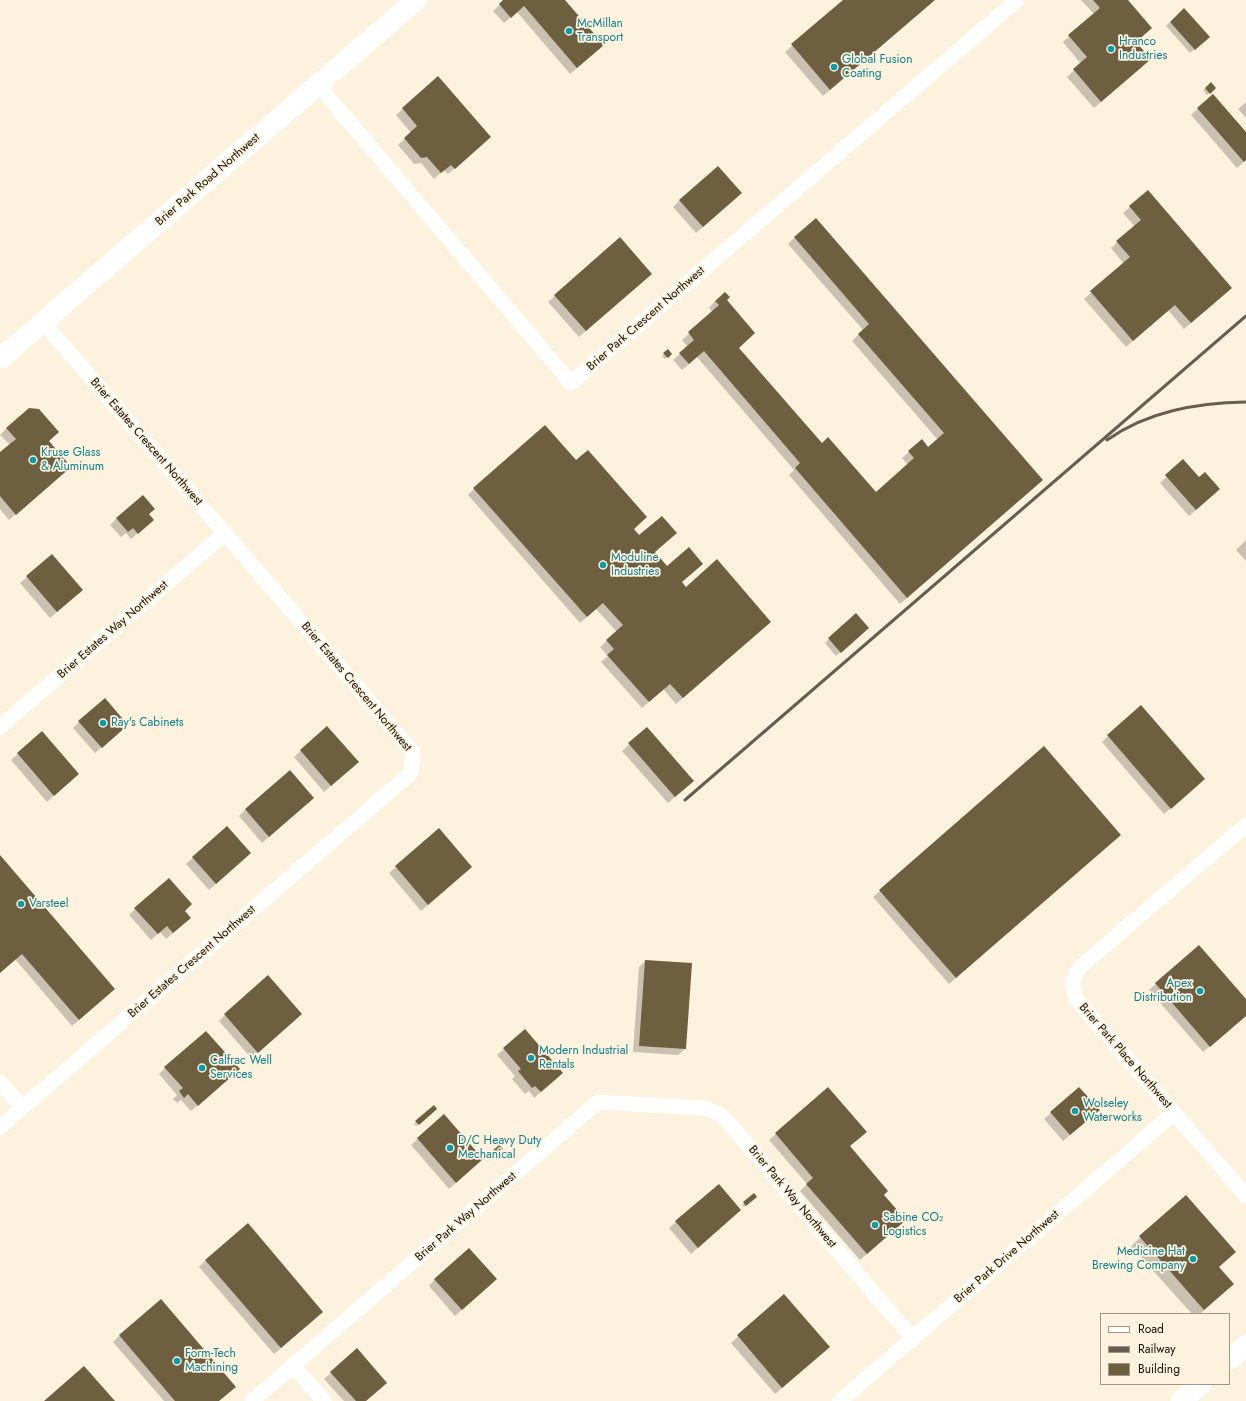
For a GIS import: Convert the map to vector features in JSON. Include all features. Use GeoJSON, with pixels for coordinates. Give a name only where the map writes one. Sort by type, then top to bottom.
{"type":"FeatureCollection","features":[{"type":"Feature","properties":{"kind":"street","name":"Brier Park Road Northwest"},"geometry":{"type":"LineString","coordinates":[[0,359],[416,0]]}},
{"type":"Feature","properties":{"kind":"street","name":"Brier Park Crescent Northwest"},"geometry":{"type":"LineString","coordinates":[[318,85],[571,383],[1017,0]]}},
{"type":"Feature","properties":{"kind":"street","name":"Brier Estates Crescent Northwest"},"geometry":{"type":"LineString","coordinates":[[0,1127],[411,773],[413,752],[43,322]]}},
{"type":"Feature","properties":{"kind":"street","name":"Brier Estates Way Northwest"},"geometry":{"type":"LineString","coordinates":[[0,727],[225,534]]}},
{"type":"Feature","properties":{"kind":"street","name":"Brier Park Place Northwest"},"geometry":{"type":"LineString","coordinates":[[1246,825],[1079,968],[1072,983],[1076,999],[1246,1196]]}},
{"type":"Feature","properties":{"kind":"street"},"geometry":{"type":"LineString","coordinates":[[0,1082],[22,1108]]}},
{"type":"Feature","properties":{"kind":"street","name":"Brier Park Way Northwest"},"geometry":{"type":"LineString","coordinates":[[252,1401],[598,1102],[705,1108],[724,1116],[913,1338]]}},
{"type":"Feature","properties":{"kind":"street","name":"Brier Park Drive Northwest"},"geometry":{"type":"LineString","coordinates":[[840,1401],[1174,1113]]}},
{"type":"Feature","properties":{"kind":"street"},"geometry":{"type":"LineString","coordinates":[[1230,1359],[1246,1345]]}},
{"type":"Feature","properties":{"kind":"street"},"geometry":{"type":"LineString","coordinates":[[293,1366],[324,1401]]}},
{"type":"Feature","properties":{"kind":"street"},"geometry":{"type":"LineString","coordinates":[[1181,1401],[1200,1385]]}},
{"type":"Feature","properties":{"kind":"building","name":"McMillan Transport"},"geometry":{"type":"Polygon","coordinates":[[[503,0],[565,0],[604,45],[577,68],[524,6],[511,18],[499,4],[503,0]]]}},
{"type":"Feature","properties":{"kind":"building","name":"Global Fusion Coating"},"geometry":{"type":"Polygon","coordinates":[[[843,0],[935,0],[830,90],[791,44],[843,0]]]}},
{"type":"Feature","properties":{"kind":"building","name":"Hranco Industries"},"geometry":{"type":"Polygon","coordinates":[[[1093,0],[1128,0],[1152,28],[1136,42],[1151,59],[1101,102],[1073,69],[1087,57],[1068,35],[1100,8],[1093,0]]]}},
{"type":"Feature","properties":{"kind":"building"},"geometry":{"type":"Polygon","coordinates":[[[1184,8],[1210,37],[1195,50],[1170,22],[1184,8]]]}},
{"type":"Feature","properties":{"kind":"building"},"geometry":{"type":"Polygon","coordinates":[[[438,76],[491,137],[455,169],[451,165],[441,173],[427,157],[421,158],[404,138],[417,126],[402,108],[438,76]]]}},
{"type":"Feature","properties":{"kind":"building"},"geometry":{"type":"Polygon","coordinates":[[[1211,82],[1216,88],[1210,94],[1205,88],[1211,82]]]}},
{"type":"Feature","properties":{"kind":"building"},"geometry":{"type":"Polygon","coordinates":[[[1213,94],[1246,132],[1246,160],[1244,162],[1197,108],[1213,94]]]}},
{"type":"Feature","properties":{"kind":"building"},"geometry":{"type":"Polygon","coordinates":[[[718,166],[742,193],[703,227],[679,200],[718,166]]]}},
{"type":"Feature","properties":{"kind":"building"},"geometry":{"type":"Polygon","coordinates":[[[1148,190],[1232,288],[1191,323],[1175,305],[1133,341],[1090,291],[1130,257],[1116,241],[1141,220],[1129,206],[1148,190]]]}},
{"type":"Feature","properties":{"kind":"building"},"geometry":{"type":"Polygon","coordinates":[[[816,218],[1043,480],[907,598],[795,468],[800,463],[704,351],[689,364],[679,353],[694,340],[688,332],[719,305],[715,301],[725,292],[730,297],[727,300],[755,333],[739,348],[822,443],[828,437],[876,492],[914,458],[908,451],[922,439],[928,447],[944,433],[858,334],[869,324],[794,237],[816,218]]]}},
{"type":"Feature","properties":{"kind":"building"},"geometry":{"type":"Polygon","coordinates":[[[620,237],[652,274],[586,331],[554,295],[620,237]]]}},
{"type":"Feature","properties":{"kind":"building"},"geometry":{"type":"Polygon","coordinates":[[[668,349],[672,354],[668,358],[663,353],[668,349]]]}},
{"type":"Feature","properties":{"kind":"building","name":"Kruse Glass & Aluminum"},"geometry":{"type":"Polygon","coordinates":[[[29,408],[39,409],[59,432],[49,441],[71,467],[16,515],[0,496],[0,452],[16,439],[6,428],[29,408]]]}},
{"type":"Feature","properties":{"kind":"building","name":"Moduline Industries"},"geometry":{"type":"Polygon","coordinates":[[[545,425],[576,460],[588,450],[647,517],[634,529],[639,535],[662,516],[677,533],[655,552],[667,566],[689,547],[703,564],[682,582],[686,587],[717,559],[771,622],[683,698],[670,684],[649,702],[607,655],[614,649],[606,640],[623,625],[603,603],[587,617],[473,488],[545,425]]]}},
{"type":"Feature","properties":{"kind":"building"},"geometry":{"type":"Polygon","coordinates":[[[1183,459],[1199,477],[1205,472],[1220,489],[1196,510],[1165,475],[1183,459]]]}},
{"type":"Feature","properties":{"kind":"building"},"geometry":{"type":"Polygon","coordinates":[[[143,495],[155,509],[149,514],[154,520],[138,534],[133,528],[128,532],[116,518],[143,495]]]}},
{"type":"Feature","properties":{"kind":"building"},"geometry":{"type":"Polygon","coordinates":[[[52,554],[83,590],[57,612],[26,576],[52,554]]]}},
{"type":"Feature","properties":{"kind":"building"},"geometry":{"type":"Polygon","coordinates":[[[856,613],[869,628],[841,653],[828,638],[856,613]]]}},
{"type":"Feature","properties":{"kind":"building","name":"Ray's Cabinets"},"geometry":{"type":"Polygon","coordinates":[[[105,698],[128,725],[102,748],[78,721],[105,698]]]}},
{"type":"Feature","properties":{"kind":"building"},"geometry":{"type":"Polygon","coordinates":[[[1141,705],[1205,779],[1171,809],[1107,735],[1141,705]]]}},
{"type":"Feature","properties":{"kind":"building"},"geometry":{"type":"Polygon","coordinates":[[[327,726],[359,762],[331,786],[300,750],[327,726]]]}},
{"type":"Feature","properties":{"kind":"building"},"geometry":{"type":"Polygon","coordinates":[[[647,727],[694,781],[675,797],[628,743],[647,727]]]}},
{"type":"Feature","properties":{"kind":"building"},"geometry":{"type":"Polygon","coordinates":[[[42,731],[79,774],[54,796],[17,753],[42,731]]]}},
{"type":"Feature","properties":{"kind":"building"},"geometry":{"type":"Polygon","coordinates":[[[1044,746],[1121,835],[956,978],[879,890],[1044,746]]]}},
{"type":"Feature","properties":{"kind":"building"},"geometry":{"type":"Polygon","coordinates":[[[290,770],[314,798],[269,837],[245,809],[290,770]]]}},
{"type":"Feature","properties":{"kind":"building"},"geometry":{"type":"Polygon","coordinates":[[[227,826],[251,853],[216,884],[192,857],[227,826]]]}},
{"type":"Feature","properties":{"kind":"building"},"geometry":{"type":"Polygon","coordinates":[[[439,828],[472,867],[428,905],[395,866],[439,828]]]}},
{"type":"Feature","properties":{"kind":"building","name":"Varsteel"},"geometry":{"type":"Polygon","coordinates":[[[0,855],[115,989],[79,1020],[22,954],[0,973],[0,855]]]}},
{"type":"Feature","properties":{"kind":"building"},"geometry":{"type":"Polygon","coordinates":[[[169,878],[192,904],[185,911],[191,918],[173,933],[167,926],[158,934],[134,908],[169,878]]]}},
{"type":"Feature","properties":{"kind":"building","name":"Apex Distribution"},"geometry":{"type":"Polygon","coordinates":[[[1199,945],[1246,999],[1246,1016],[1210,1047],[1155,983],[1199,945]]]}},
{"type":"Feature","properties":{"kind":"building"},"geometry":{"type":"Polygon","coordinates":[[[645,960],[692,963],[686,1049],[639,1046],[645,960]]]}},
{"type":"Feature","properties":{"kind":"building"},"geometry":{"type":"Polygon","coordinates":[[[268,975],[302,1014],[258,1053],[224,1014],[268,975]]]}},
{"type":"Feature","properties":{"kind":"building","name":"Modern Industrial Rentals"},"geometry":{"type":"Polygon","coordinates":[[[525,1029],[563,1073],[541,1092],[535,1086],[532,1088],[518,1071],[521,1069],[503,1048],[525,1029]]]}},
{"type":"Feature","properties":{"kind":"building","name":"Calfrac Well Services"},"geometry":{"type":"Polygon","coordinates":[[[206,1031],[240,1069],[198,1106],[188,1094],[184,1098],[179,1091],[183,1088],[164,1067],[206,1031]]]}},
{"type":"Feature","properties":{"kind":"building"},"geometry":{"type":"Polygon","coordinates":[[[828,1087],[867,1132],[850,1146],[888,1191],[884,1195],[906,1220],[867,1254],[806,1184],[813,1178],[775,1133],[828,1087]]]}},
{"type":"Feature","properties":{"kind":"building","name":"Wolseley Waterworks"},"geometry":{"type":"Polygon","coordinates":[[[1079,1087],[1100,1110],[1070,1135],[1050,1112],[1079,1087]]]}},
{"type":"Feature","properties":{"kind":"building"},"geometry":{"type":"Polygon","coordinates":[[[434,1105],[437,1109],[419,1125],[415,1121],[434,1105]]]}},
{"type":"Feature","properties":{"kind":"building","name":"D/C Heavy Duty Mechanical"},"geometry":{"type":"Polygon","coordinates":[[[444,1114],[483,1159],[456,1183],[417,1138],[444,1114]]]}},
{"type":"Feature","properties":{"kind":"building"},"geometry":{"type":"Polygon","coordinates":[[[499,1145],[503,1149],[492,1158],[489,1154],[499,1145]]]}},
{"type":"Feature","properties":{"kind":"building"},"geometry":{"type":"Polygon","coordinates":[[[719,1184],[741,1210],[698,1248],[675,1221],[719,1184]]]}},
{"type":"Feature","properties":{"kind":"building"},"geometry":{"type":"Polygon","coordinates":[[[754,1193],[757,1197],[746,1206],[743,1202],[754,1193]]]}},
{"type":"Feature","properties":{"kind":"building","name":"Medicine Hat Brewing Company"},"geometry":{"type":"Polygon","coordinates":[[[1186,1195],[1236,1252],[1219,1267],[1234,1284],[1204,1310],[1139,1236],[1186,1195]]]}},
{"type":"Feature","properties":{"kind":"building"},"geometry":{"type":"Polygon","coordinates":[[[248,1223],[323,1312],[281,1348],[205,1260],[248,1223]]]}},
{"type":"Feature","properties":{"kind":"building"},"geometry":{"type":"Polygon","coordinates":[[[469,1248],[497,1279],[462,1310],[434,1279],[469,1248]]]}},
{"type":"Feature","properties":{"kind":"building"},"geometry":{"type":"Polygon","coordinates":[[[784,1294],[830,1347],[782,1388],[737,1335],[784,1294]]]}},
{"type":"Feature","properties":{"kind":"building","name":"Form-Tech Machining"},"geometry":{"type":"Polygon","coordinates":[[[161,1299],[236,1387],[219,1401],[175,1401],[119,1335],[161,1299]]]}},
{"type":"Feature","properties":{"kind":"building"},"geometry":{"type":"Polygon","coordinates":[[[357,1348],[387,1383],[366,1401],[356,1401],[330,1372],[357,1348]]]}},
{"type":"Feature","properties":{"kind":"building"},"geometry":{"type":"Polygon","coordinates":[[[84,1366],[115,1401],[44,1401],[84,1366]]]}},
{"type":"Feature","properties":{"kind":"railway"},"geometry":{"type":"LineString","coordinates":[[685,800],[1246,316]]}},
{"type":"Feature","properties":{"kind":"railway"},"geometry":{"type":"LineString","coordinates":[[1107,440],[1139,422],[1174,410],[1209,404],[1246,402]]}},
{"type":"Feature","properties":{"kind":"place","name":"McMillan Transport"},"geometry":{"type":"Point","coordinates":[569,31]}},
{"type":"Feature","properties":{"kind":"place","name":"Hranco Industries"},"geometry":{"type":"Point","coordinates":[1111,49]}},
{"type":"Feature","properties":{"kind":"place","name":"Global Fusion Coating"},"geometry":{"type":"Point","coordinates":[834,67]}},
{"type":"Feature","properties":{"kind":"place","name":"Kruse Glass & Aluminum"},"geometry":{"type":"Point","coordinates":[33,460]}},
{"type":"Feature","properties":{"kind":"place","name":"Moduline Industries"},"geometry":{"type":"Point","coordinates":[603,565]}},
{"type":"Feature","properties":{"kind":"place","name":"Ray's Cabinets"},"geometry":{"type":"Point","coordinates":[103,723]}},
{"type":"Feature","properties":{"kind":"place","name":"Varsteel"},"geometry":{"type":"Point","coordinates":[21,904]}},
{"type":"Feature","properties":{"kind":"place","name":"Apex Distribution"},"geometry":{"type":"Point","coordinates":[1200,991]}},
{"type":"Feature","properties":{"kind":"place","name":"Modern Industrial Rentals"},"geometry":{"type":"Point","coordinates":[531,1058]}},
{"type":"Feature","properties":{"kind":"place","name":"Calfrac Well Services"},"geometry":{"type":"Point","coordinates":[202,1068]}},
{"type":"Feature","properties":{"kind":"place","name":"Wolseley Waterworks"},"geometry":{"type":"Point","coordinates":[1075,1111]}},
{"type":"Feature","properties":{"kind":"place","name":"D/C Heavy Duty Mechanical"},"geometry":{"type":"Point","coordinates":[450,1148]}},
{"type":"Feature","properties":{"kind":"place","name":"Sabine CO₂ Logistics"},"geometry":{"type":"Point","coordinates":[875,1225]}},
{"type":"Feature","properties":{"kind":"place","name":"Medicine Hat Brewing Company"},"geometry":{"type":"Point","coordinates":[1193,1259]}},
{"type":"Feature","properties":{"kind":"place","name":"Form-Tech Machining"},"geometry":{"type":"Point","coordinates":[177,1361]}}]}
